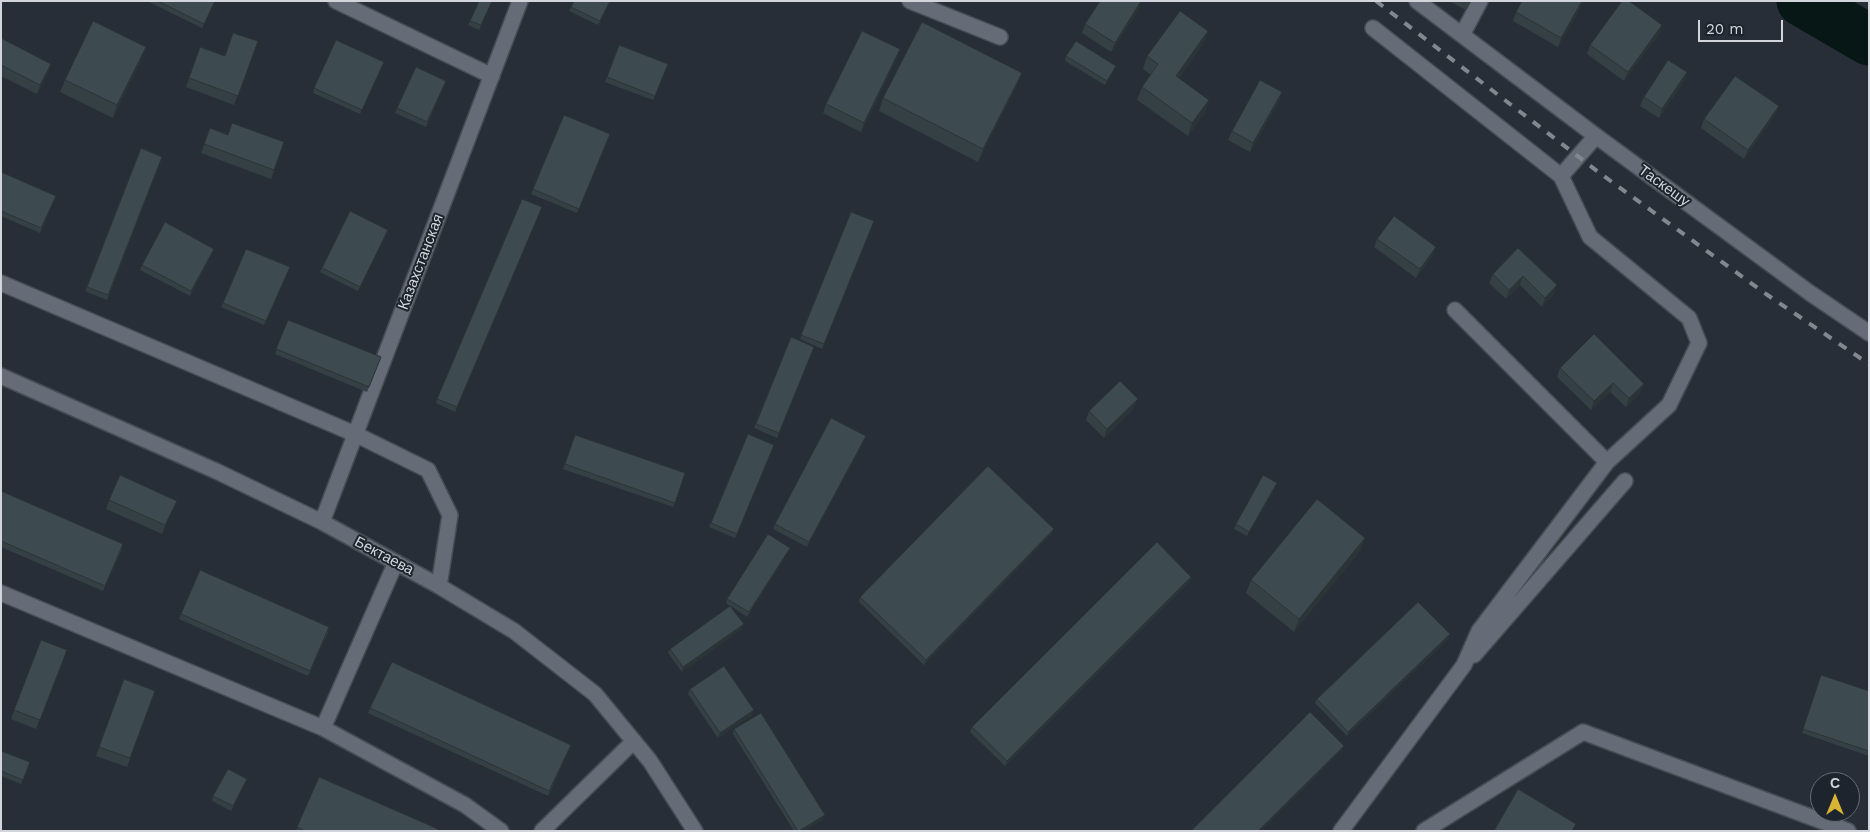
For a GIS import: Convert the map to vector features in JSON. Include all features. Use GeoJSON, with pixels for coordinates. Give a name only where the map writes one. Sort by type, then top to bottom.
{"type":"FeatureCollection","features":[{"type":"Feature","properties":{"kind":"street"},"geometry":{"type":"LineString","coordinates":[[336,1],[492,76]]}},
{"type":"Feature","properties":{"kind":"street","name":"Казахстанская"},"geometry":{"type":"LineString","coordinates":[[322,522],[520,1]]}},
{"type":"Feature","properties":{"kind":"street"},"geometry":{"type":"LineString","coordinates":[[910,1],[1000,37]]}},
{"type":"Feature","properties":{"kind":"street"},"geometry":{"type":"LineString","coordinates":[[1417,1],[1462,35],[1480,1]]}},
{"type":"Feature","properties":{"kind":"street"},"geometry":{"type":"LineString","coordinates":[[1373,28],[1561,176],[1590,237],[1689,318],[1699,343],[1669,405],[1608,462],[1479,631],[1464,665]]}},
{"type":"Feature","properties":{"kind":"street","name":"Таскешу"},"geometry":{"type":"LineString","coordinates":[[1462,35],[1802,287],[1869,333]]}},
{"type":"Feature","properties":{"kind":"street"},"geometry":{"type":"LineString","coordinates":[[1561,176],[1596,136]]}},
{"type":"Feature","properties":{"kind":"street"},"geometry":{"type":"LineString","coordinates":[[3,287],[355,434],[428,470],[450,515],[439,586]]}},
{"type":"Feature","properties":{"kind":"street"},"geometry":{"type":"LineString","coordinates":[[1454,310],[1608,462]]}},
{"type":"Feature","properties":{"kind":"street","name":"Бектаева"},"geometry":{"type":"LineString","coordinates":[[1,376],[216,471],[322,522],[439,586],[514,631],[595,694],[650,761],[695,831]]}},
{"type":"Feature","properties":{"kind":"street"},"geometry":{"type":"LineString","coordinates":[[1341,831],[1464,665],[1625,481]]}},
{"type":"Feature","properties":{"kind":"street"},"geometry":{"type":"LineString","coordinates":[[323,728],[396,562]]}},
{"type":"Feature","properties":{"kind":"street"},"geometry":{"type":"LineString","coordinates":[[1,593],[323,728],[465,805],[501,831]]}},
{"type":"Feature","properties":{"kind":"street"},"geometry":{"type":"LineString","coordinates":[[1424,831],[1583,732],[1848,831]]}},
{"type":"Feature","properties":{"kind":"street"},"geometry":{"type":"LineString","coordinates":[[542,831],[634,741]]}},
{"type":"Feature","properties":{"kind":"building"},"geometry":{"type":"Polygon","coordinates":[[[158,1],[215,1],[204,24],[158,1]]]}},
{"type":"Feature","properties":{"kind":"building"},"geometry":{"type":"Polygon","coordinates":[[[479,1],[492,1],[481,25],[470,21],[479,1]]]}},
{"type":"Feature","properties":{"kind":"building"},"geometry":{"type":"Polygon","coordinates":[[[574,1],[610,1],[600,21],[571,7],[574,1]]]}},
{"type":"Feature","properties":{"kind":"building"},"geometry":{"type":"Polygon","coordinates":[[[1100,1],[1141,1],[1115,43],[1085,24],[1100,1]]]}},
{"type":"Feature","properties":{"kind":"building"},"geometry":{"type":"Polygon","coordinates":[[[1522,1],[1582,1],[1561,38],[1516,12],[1522,1]]]}},
{"type":"Feature","properties":{"kind":"building"},"geometry":{"type":"Polygon","coordinates":[[[1622,1],[1629,1],[1662,25],[1628,72],[1590,45],[1622,1]]]}},
{"type":"Feature","properties":{"kind":"building"},"geometry":{"type":"Polygon","coordinates":[[[1180,11],[1208,31],[1176,76],[1209,100],[1192,123],[1142,87],[1158,64],[1147,56],[1180,11]]]}},
{"type":"Feature","properties":{"kind":"building"},"geometry":{"type":"Polygon","coordinates":[[[93,21],[146,47],[117,105],[65,80],[93,21]]]}},
{"type":"Feature","properties":{"kind":"building"},"geometry":{"type":"Polygon","coordinates":[[[922,22],[1022,73],[983,149],[883,98],[922,22]]]}},
{"type":"Feature","properties":{"kind":"building"},"geometry":{"type":"Polygon","coordinates":[[[862,31],[900,49],[864,123],[826,104],[862,31]]]}},
{"type":"Feature","properties":{"kind":"building"},"geometry":{"type":"Polygon","coordinates":[[[233,33],[258,41],[238,96],[189,78],[200,47],[225,56],[233,33]]]}},
{"type":"Feature","properties":{"kind":"building"},"geometry":{"type":"Polygon","coordinates":[[[1,38],[51,64],[40,85],[1,65],[1,38]]]}},
{"type":"Feature","properties":{"kind":"building"},"geometry":{"type":"Polygon","coordinates":[[[336,40],[384,62],[362,110],[314,88],[336,40]]]}},
{"type":"Feature","properties":{"kind":"building"},"geometry":{"type":"Polygon","coordinates":[[[1076,41],[1116,66],[1107,81],[1066,56],[1076,41]]]}},
{"type":"Feature","properties":{"kind":"building"},"geometry":{"type":"Polygon","coordinates":[[[619,45],[668,64],[655,96],[607,77],[619,45]]]}},
{"type":"Feature","properties":{"kind":"building"},"geometry":{"type":"Polygon","coordinates":[[[1668,60],[1687,72],[1662,109],[1644,97],[1668,60]]]}},
{"type":"Feature","properties":{"kind":"building"},"geometry":{"type":"Polygon","coordinates":[[[416,67],[446,81],[427,122],[397,108],[416,67]]]}},
{"type":"Feature","properties":{"kind":"building"},"geometry":{"type":"Polygon","coordinates":[[[1735,76],[1779,106],[1748,150],[1704,119],[1735,76]]]}},
{"type":"Feature","properties":{"kind":"building"},"geometry":{"type":"Polygon","coordinates":[[[1260,80],[1282,92],[1253,143],[1232,131],[1260,80]]]}},
{"type":"Feature","properties":{"kind":"building"},"geometry":{"type":"Polygon","coordinates":[[[564,115],[610,134],[579,209],[533,189],[564,115]]]}},
{"type":"Feature","properties":{"kind":"building"},"geometry":{"type":"Polygon","coordinates":[[[232,123],[284,142],[274,170],[204,144],[210,128],[228,135],[232,123]]]}},
{"type":"Feature","properties":{"kind":"building"},"geometry":{"type":"Polygon","coordinates":[[[141,148],[162,157],[108,295],[87,287],[141,148]]]}},
{"type":"Feature","properties":{"kind":"building"},"geometry":{"type":"Polygon","coordinates":[[[1,172],[56,196],[41,228],[1,211],[1,172]]]}},
{"type":"Feature","properties":{"kind":"building"},"geometry":{"type":"Polygon","coordinates":[[[522,199],[542,207],[457,407],[437,399],[522,199]]]}},
{"type":"Feature","properties":{"kind":"building"},"geometry":{"type":"Polygon","coordinates":[[[350,211],[388,230],[360,287],[322,268],[350,211]]]}},
{"type":"Feature","properties":{"kind":"building"},"geometry":{"type":"Polygon","coordinates":[[[851,212],[874,221],[824,344],[801,335],[851,212]]]}},
{"type":"Feature","properties":{"kind":"building"},"geometry":{"type":"Polygon","coordinates":[[[1394,216],[1436,247],[1420,269],[1377,239],[1394,216]]]}},
{"type":"Feature","properties":{"kind":"building"},"geometry":{"type":"Polygon","coordinates":[[[165,222],[214,249],[191,291],[142,265],[165,222]]]}},
{"type":"Feature","properties":{"kind":"building"},"geometry":{"type":"Polygon","coordinates":[[[1518,248],[1557,285],[1545,298],[1523,276],[1509,290],[1493,274],[1518,248]]]}},
{"type":"Feature","properties":{"kind":"building"},"geometry":{"type":"Polygon","coordinates":[[[246,249],[290,267],[266,321],[223,303],[246,249]]]}},
{"type":"Feature","properties":{"kind":"building"},"geometry":{"type":"Polygon","coordinates":[[[288,320],[381,357],[369,387],[276,349],[288,320]]]}},
{"type":"Feature","properties":{"kind":"building"},"geometry":{"type":"Polygon","coordinates":[[[1594,334],[1644,384],[1629,398],[1613,383],[1594,401],[1560,368],[1594,334]]]}},
{"type":"Feature","properties":{"kind":"building"},"geometry":{"type":"Polygon","coordinates":[[[791,337],[814,347],[779,433],[756,424],[791,337]]]}},
{"type":"Feature","properties":{"kind":"building"},"geometry":{"type":"Polygon","coordinates":[[[1120,381],[1138,399],[1107,429],[1089,411],[1120,381]]]}},
{"type":"Feature","properties":{"kind":"building"},"geometry":{"type":"Polygon","coordinates":[[[831,418],[866,436],[809,542],[775,524],[831,418]]]}},
{"type":"Feature","properties":{"kind":"building"},"geometry":{"type":"Polygon","coordinates":[[[748,434],[774,445],[737,534],[711,523],[748,434]]]}},
{"type":"Feature","properties":{"kind":"building"},"geometry":{"type":"Polygon","coordinates":[[[575,435],[685,473],[675,503],[565,464],[575,435]]]}},
{"type":"Feature","properties":{"kind":"building"},"geometry":{"type":"Polygon","coordinates":[[[988,466],[1054,529],[926,660],[860,597],[988,466]]]}},
{"type":"Feature","properties":{"kind":"building"},"geometry":{"type":"Polygon","coordinates":[[[120,475],[177,501],[165,525],[109,500],[120,475]]]}},
{"type":"Feature","properties":{"kind":"building"},"geometry":{"type":"Polygon","coordinates":[[[1263,475],[1277,483],[1249,532],[1236,524],[1263,475]]]}},
{"type":"Feature","properties":{"kind":"building"},"geometry":{"type":"Polygon","coordinates":[[[1,491],[123,544],[105,586],[1,541],[1,491]]]}},
{"type":"Feature","properties":{"kind":"building"},"geometry":{"type":"Polygon","coordinates":[[[1317,499],[1365,538],[1299,619],[1251,580],[1317,499]]]}},
{"type":"Feature","properties":{"kind":"building"},"geometry":{"type":"Polygon","coordinates":[[[768,534],[790,548],[749,612],[727,599],[768,534]]]}},
{"type":"Feature","properties":{"kind":"building"},"geometry":{"type":"Polygon","coordinates":[[[1157,542],[1191,577],[1007,761],[972,727],[1157,542]]]}},
{"type":"Feature","properties":{"kind":"building"},"geometry":{"type":"Polygon","coordinates":[[[200,570],[329,627],[310,671],[181,614],[200,570]]]}},
{"type":"Feature","properties":{"kind":"building"},"geometry":{"type":"Polygon","coordinates":[[[1418,602],[1450,634],[1348,732],[1317,699],[1418,602]]]}},
{"type":"Feature","properties":{"kind":"building"},"geometry":{"type":"Polygon","coordinates":[[[730,606],[744,624],[683,667],[670,649],[730,606]]]}},
{"type":"Feature","properties":{"kind":"building"},"geometry":{"type":"Polygon","coordinates":[[[41,640],[67,650],[40,720],[14,710],[41,640]]]}},
{"type":"Feature","properties":{"kind":"building"},"geometry":{"type":"Polygon","coordinates":[[[392,662],[571,745],[549,791],[370,708],[392,662]]]}},
{"type":"Feature","properties":{"kind":"building"},"geometry":{"type":"Polygon","coordinates":[[[724,666],[754,710],[720,733],[690,689],[724,666]]]}},
{"type":"Feature","properties":{"kind":"building"},"geometry":{"type":"Polygon","coordinates":[[[1821,675],[1869,691],[1869,751],[1803,729],[1821,675]]]}},
{"type":"Feature","properties":{"kind":"building"},"geometry":{"type":"Polygon","coordinates":[[[124,679],[155,691],[130,758],[99,747],[124,679]]]}},
{"type":"Feature","properties":{"kind":"building"},"geometry":{"type":"Polygon","coordinates":[[[1310,712],[1344,746],[1258,831],[1191,831],[1310,712]]]}},
{"type":"Feature","properties":{"kind":"building"},"geometry":{"type":"Polygon","coordinates":[[[761,713],[825,815],[799,831],[734,729],[761,713]]]}},
{"type":"Feature","properties":{"kind":"building"},"geometry":{"type":"Polygon","coordinates":[[[1,751],[30,762],[23,780],[1,771],[1,751]]]}},
{"type":"Feature","properties":{"kind":"building"},"geometry":{"type":"Polygon","coordinates":[[[228,769],[247,779],[233,806],[213,796],[228,769]]]}},
{"type":"Feature","properties":{"kind":"building"},"geometry":{"type":"Polygon","coordinates":[[[319,777],[438,829],[437,831],[305,831],[297,827],[319,777]]]}},
{"type":"Feature","properties":{"kind":"building"},"geometry":{"type":"Polygon","coordinates":[[[1518,789],[1576,824],[1572,831],[1494,831],[1518,789]]]}},
{"type":"Feature","properties":{"kind":"waterway"},"geometry":{"type":"LineString","coordinates":[[1802,1],[1869,40]]}},
{"type":"Feature","properties":{"kind":"railway"},"geometry":{"type":"LineString","coordinates":[[1376,1],[1601,174],[1766,294],[1869,364]]}}]}
